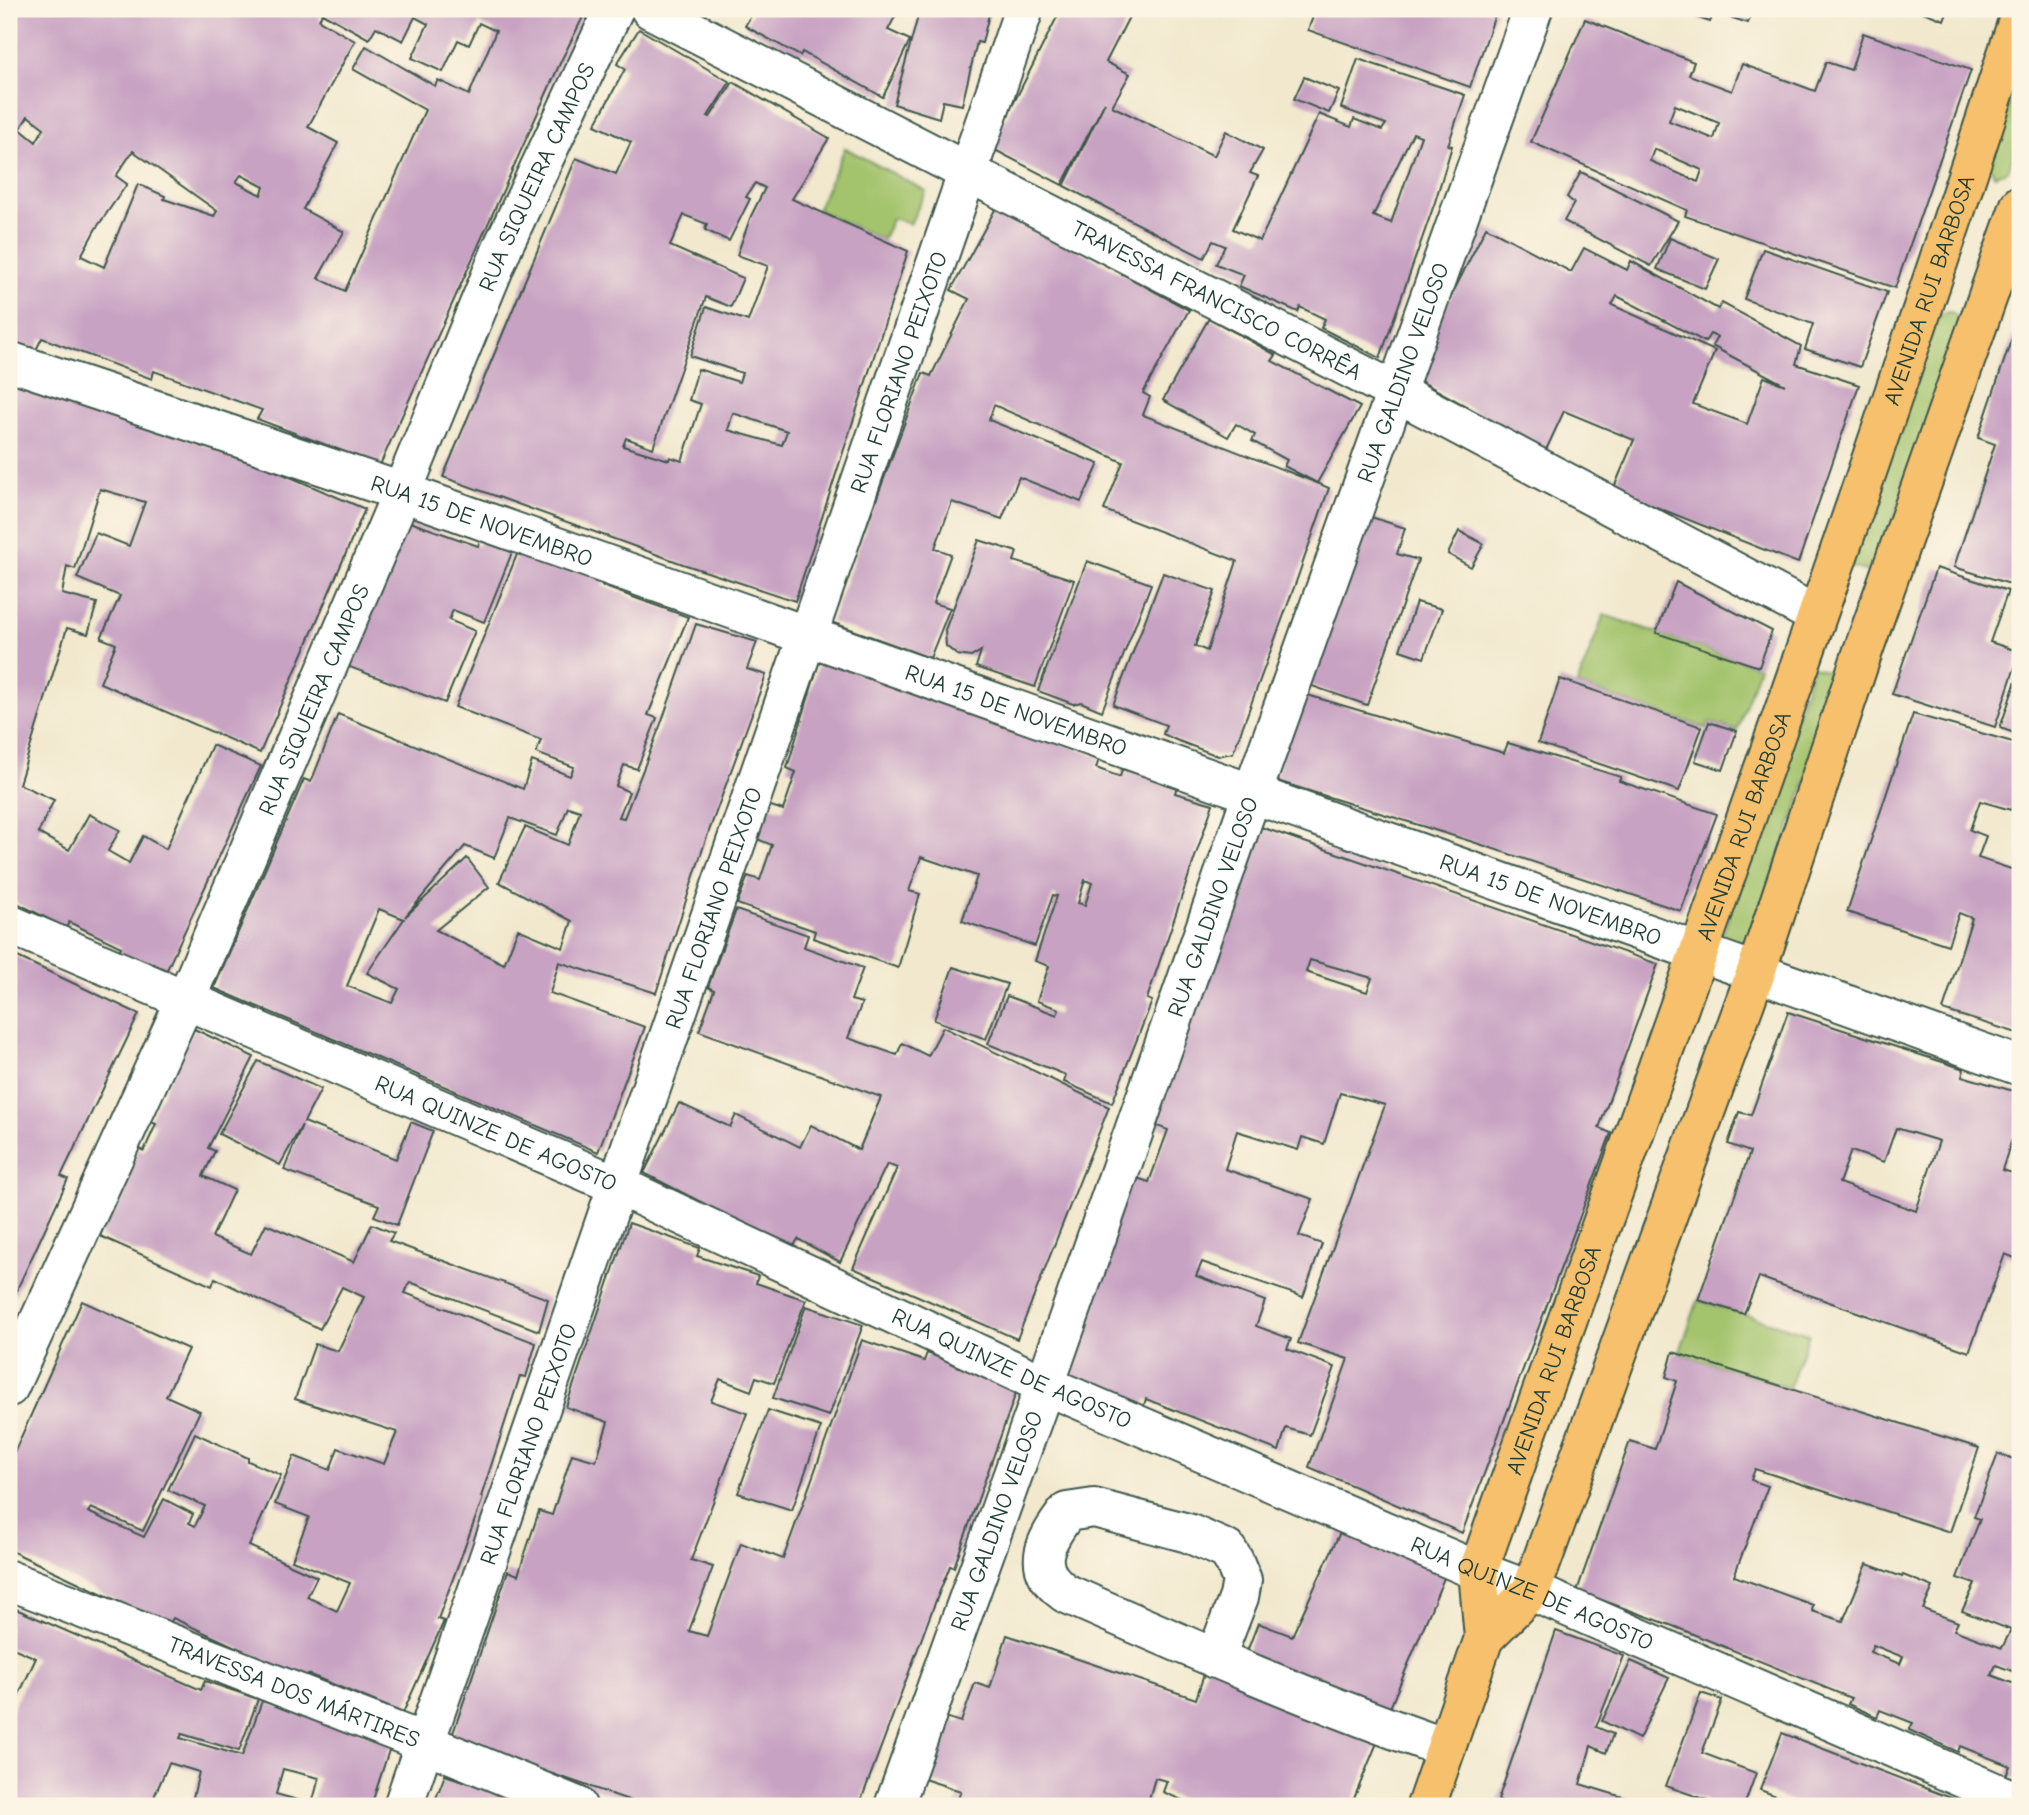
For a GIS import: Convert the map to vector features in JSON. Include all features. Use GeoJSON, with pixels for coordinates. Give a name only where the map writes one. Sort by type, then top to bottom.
{"type":"FeatureCollection","features":[{"type":"Feature","properties":{"kind":"main road","name":"AVENIDA RUI BARBOSA"},"geometry":{"type":"LineString","coordinates":[[1426,1806],[1484,1638],[1478,1571],[1698,953],[1954,220],[2020,14]]}},
{"type":"Feature","properties":{"kind":"main road","name":"AVENIDA RUI BARBOSA"},"geometry":{"type":"LineString","coordinates":[[1484,1638],[1531,1591],[1756,972],[1863,651],[2017,227]]}},
{"type":"Feature","properties":{"kind":"street","name":"RUA SIQUEIRA CAMPOS"},"geometry":{"type":"LineString","coordinates":[[9,1387],[185,1001],[402,492],[504,244],[614,9]]}},
{"type":"Feature","properties":{"kind":"street","name":"TRAVESSA FRANCISCO CORRÊA"},"geometry":{"type":"LineString","coordinates":[[650,9],[1396,391],[1816,615]]}},
{"type":"Feature","properties":{"kind":"street","name":"RUA FLORIANO PEIXOTO"},"geometry":{"type":"LineString","coordinates":[[403,1806],[1024,9]]}},
{"type":"Feature","properties":{"kind":"street","name":"RUA GALDINO VELOSO"},"geometry":{"type":"LineString","coordinates":[[894,1806],[1533,9]]}},
{"type":"Feature","properties":{"kind":"street","name":"RUA 15 DE NOVEMBRO"},"geometry":{"type":"LineString","coordinates":[[9,361],[402,492],[2020,1066]]}},
{"type":"Feature","properties":{"kind":"street","name":"RUA QUINZE DE AGOSTO"},"geometry":{"type":"LineString","coordinates":[[9,924],[617,1185],[1045,1385],[1478,1571],[1531,1591],[2020,1804]]}},
{"type":"Feature","properties":{"kind":"street"},"geometry":{"type":"LineString","coordinates":[[1215,1658],[1239,1597],[1241,1580],[1234,1560],[1227,1550],[1188,1533],[1094,1508],[1068,1512],[1054,1530],[1045,1549],[1044,1571],[1052,1584],[1065,1593],[1215,1658],[1446,1748]]}},
{"type":"Feature","properties":{"kind":"street","name":"TRAVESSA DOS MÁRTIRES"},"geometry":{"type":"LineString","coordinates":[[9,1580],[425,1743],[577,1806]]}},
{"type":"Feature","properties":{"kind":"green space"},"geometry":{"type":"Polygon","coordinates":[[[2020,74],[2020,133],[2008,171],[1994,175],[1989,164],[2020,74]]]}},
{"type":"Feature","properties":{"kind":"green space"},"geometry":{"type":"Polygon","coordinates":[[[845,148],[926,191],[910,224],[893,218],[882,240],[817,210],[845,148]]]}},
{"type":"Feature","properties":{"kind":"green space"},"geometry":{"type":"Polygon","coordinates":[[[1951,312],[1957,317],[1959,327],[1875,574],[1849,566],[1937,319],[1942,313],[1951,312]]]}},
{"type":"Feature","properties":{"kind":"green space"},"geometry":{"type":"Polygon","coordinates":[[[1604,615],[1759,667],[1737,731],[1709,722],[1707,728],[1702,727],[1577,685],[1604,615]]]}},
{"type":"Feature","properties":{"kind":"green space"},"geometry":{"type":"Polygon","coordinates":[[[1813,667],[1841,676],[1748,951],[1720,942],[1813,667]]]}},
{"type":"Feature","properties":{"kind":"green space"},"geometry":{"type":"Polygon","coordinates":[[[1698,1300],[1809,1334],[1789,1388],[1679,1354],[1698,1300]]]}},
{"type":"Feature","properties":{"kind":"building"},"geometry":{"type":"Polygon","coordinates":[[[9,9],[587,9],[561,61],[380,465],[257,419],[262,410],[154,371],[152,379],[42,338],[36,350],[9,341],[9,9]],[[322,13],[319,20],[355,41],[308,127],[338,143],[303,209],[344,232],[318,278],[345,291],[425,110],[353,69],[366,46],[435,86],[438,80],[469,95],[496,31],[479,23],[469,45],[458,40],[443,72],[412,58],[428,24],[415,17],[403,41],[376,27],[369,39],[322,13]],[[28,116],[20,129],[36,142],[44,128],[28,116]],[[133,151],[116,176],[127,184],[95,230],[81,256],[104,267],[138,184],[165,196],[164,199],[214,216],[217,211],[133,151]],[[241,175],[236,182],[261,195],[264,187],[241,175]]]}},
{"type":"Feature","properties":{"kind":"building"},"geometry":{"type":"Polygon","coordinates":[[[755,9],[899,9],[888,30],[910,40],[883,97],[802,52],[800,56],[745,26],[755,9]]]}},
{"type":"Feature","properties":{"kind":"building"},"geometry":{"type":"Polygon","coordinates":[[[920,9],[990,10],[982,43],[977,42],[962,105],[943,101],[939,118],[894,104],[920,9]]]}},
{"type":"Feature","properties":{"kind":"building"},"geometry":{"type":"Polygon","coordinates":[[[1061,9],[1133,9],[1106,62],[1130,74],[1112,106],[1214,156],[1226,131],[1263,150],[1250,173],[1258,176],[1233,229],[1260,241],[1319,114],[1351,127],[1354,119],[1382,130],[1386,124],[1341,108],[1358,59],[1465,95],[1448,145],[1452,146],[1435,202],[1380,358],[1321,328],[1325,319],[1300,307],[1298,312],[1239,286],[1244,275],[1216,264],[1225,246],[1213,241],[1204,258],[1064,186],[1105,102],[1062,185],[991,148],[1061,9]],[[1413,133],[1373,216],[1391,223],[1421,136],[1413,133]]]}},
{"type":"Feature","properties":{"kind":"building"},"geometry":{"type":"Polygon","coordinates":[[[1316,9],[1497,9],[1470,87],[1308,30],[1316,9]]]}},
{"type":"Feature","properties":{"kind":"building"},"geometry":{"type":"Polygon","coordinates":[[[1672,9],[1753,9],[1748,23],[1714,12],[1710,22],[1672,9]]]}},
{"type":"Feature","properties":{"kind":"building"},"geometry":{"type":"Polygon","coordinates":[[[1915,9],[1948,9],[1944,20],[1915,9]]]}},
{"type":"Feature","properties":{"kind":"building"},"geometry":{"type":"Polygon","coordinates":[[[1585,19],[1694,62],[1689,75],[1732,91],[1742,64],[1815,91],[1826,62],[1851,70],[1863,33],[1971,70],[1895,288],[1685,216],[1687,210],[1531,142],[1585,19]],[[1675,105],[1669,121],[1714,139],[1719,123],[1675,105]],[[1654,149],[1650,161],[1698,182],[1702,170],[1654,149]]]}},
{"type":"Feature","properties":{"kind":"building"},"geometry":{"type":"Polygon","coordinates":[[[639,29],[730,82],[708,116],[710,117],[733,82],[829,138],[792,199],[908,251],[795,601],[683,564],[443,477],[576,158],[616,174],[631,142],[595,125],[625,69],[617,64],[639,29]],[[755,183],[746,197],[750,199],[729,241],[705,230],[707,224],[684,215],[670,246],[743,278],[731,307],[706,297],[653,448],[626,438],[623,446],[669,460],[670,457],[682,461],[701,404],[689,400],[698,369],[739,382],[742,373],[690,356],[706,307],[748,321],[768,266],[737,255],[751,216],[765,188],[755,183]],[[733,413],[728,430],[782,445],[787,431],[733,413]]]}},
{"type":"Feature","properties":{"kind":"building"},"geometry":{"type":"Polygon","coordinates":[[[1304,77],[1339,91],[1329,113],[1294,99],[1304,77]]]}},
{"type":"Feature","properties":{"kind":"building"},"geometry":{"type":"Polygon","coordinates":[[[1581,172],[1678,221],[1651,266],[1564,221],[1574,203],[1567,197],[1581,172]]]}},
{"type":"Feature","properties":{"kind":"building"},"geometry":{"type":"Polygon","coordinates":[[[997,206],[1189,310],[1143,393],[1150,397],[1143,415],[1329,488],[1233,753],[1218,756],[1176,740],[1163,734],[1166,725],[1113,705],[1163,573],[1215,591],[1195,646],[1207,651],[1237,561],[1104,510],[1123,462],[994,405],[989,420],[1099,464],[1081,502],[1019,477],[1002,519],[952,502],[935,548],[951,554],[933,603],[950,608],[930,658],[831,622],[923,373],[931,376],[969,299],[951,290],[997,206]]]}},
{"type":"Feature","properties":{"kind":"building"},"geometry":{"type":"Polygon","coordinates":[[[1486,227],[1571,272],[1584,248],[1627,270],[1631,261],[1718,309],[1722,303],[1801,346],[1796,364],[1859,385],[1798,563],[1613,490],[1634,440],[1564,411],[1546,450],[1411,376],[1486,227]],[[1617,296],[1612,305],[1715,351],[1693,404],[1747,424],[1764,377],[1785,385],[1712,346],[1717,337],[1710,334],[1705,342],[1617,296]]]}},
{"type":"Feature","properties":{"kind":"building"},"geometry":{"type":"Polygon","coordinates":[[[1670,238],[1719,259],[1705,289],[1657,269],[1670,238]]]}},
{"type":"Feature","properties":{"kind":"building"},"geometry":{"type":"Polygon","coordinates":[[[1763,249],[1887,292],[1860,367],[1805,349],[1813,324],[1744,299],[1763,249]]]}},
{"type":"Feature","properties":{"kind":"building"},"geometry":{"type":"Polygon","coordinates":[[[2020,314],[2020,587],[1954,567],[1995,444],[1978,438],[2020,314]]]}},
{"type":"Feature","properties":{"kind":"building"},"geometry":{"type":"Polygon","coordinates":[[[1209,318],[1276,355],[1272,361],[1360,407],[1317,483],[1284,466],[1287,460],[1252,441],[1255,435],[1236,424],[1228,437],[1163,400],[1209,318]]]}},
{"type":"Feature","properties":{"kind":"building"},"geometry":{"type":"Polygon","coordinates":[[[9,381],[124,416],[269,468],[365,509],[260,753],[100,683],[116,644],[101,638],[120,596],[77,578],[96,533],[129,546],[145,502],[100,489],[75,569],[67,566],[62,594],[97,603],[88,634],[67,628],[19,784],[54,800],[38,833],[69,850],[89,814],[120,830],[108,851],[129,863],[143,836],[166,849],[212,745],[261,766],[165,974],[119,952],[121,947],[69,922],[66,928],[9,899],[9,381]]]}},
{"type":"Feature","properties":{"kind":"building"},"geometry":{"type":"Polygon","coordinates":[[[1368,516],[1405,528],[1397,554],[1418,560],[1367,705],[1309,685],[1368,516]]]}},
{"type":"Feature","properties":{"kind":"building"},"geometry":{"type":"Polygon","coordinates":[[[407,521],[478,546],[481,538],[513,550],[484,622],[453,610],[449,620],[475,631],[445,703],[347,666],[407,521]]]}},
{"type":"Feature","properties":{"kind":"building"},"geometry":{"type":"Polygon","coordinates":[[[1459,531],[1484,544],[1471,567],[1448,554],[1459,531]]]}},
{"type":"Feature","properties":{"kind":"building"},"geometry":{"type":"Polygon","coordinates":[[[979,540],[1017,552],[1014,561],[1074,580],[1035,687],[976,667],[981,651],[971,657],[957,655],[946,646],[945,630],[979,540]]]}},
{"type":"Feature","properties":{"kind":"building"},"geometry":{"type":"Polygon","coordinates":[[[520,547],[606,579],[602,586],[688,617],[648,715],[657,718],[637,769],[624,765],[616,786],[629,792],[619,817],[624,818],[696,624],[757,642],[747,669],[766,675],[704,845],[656,993],[559,962],[550,993],[645,1027],[598,1152],[214,988],[304,779],[311,782],[338,714],[523,789],[532,761],[570,776],[574,767],[536,753],[541,740],[455,707],[520,547]],[[568,807],[557,835],[510,818],[494,858],[465,846],[405,917],[467,858],[489,887],[436,930],[504,964],[518,929],[563,948],[572,921],[499,882],[525,827],[568,845],[580,811],[568,807]],[[379,909],[347,986],[392,1003],[399,989],[367,973],[404,919],[379,909]]]}},
{"type":"Feature","properties":{"kind":"building"},"geometry":{"type":"Polygon","coordinates":[[[1087,561],[1151,584],[1102,711],[1081,702],[1073,704],[1038,691],[1087,561]]]}},
{"type":"Feature","properties":{"kind":"building"},"geometry":{"type":"Polygon","coordinates":[[[1936,568],[2008,591],[1990,642],[2020,652],[1995,727],[1892,694],[1936,568]]]}},
{"type":"Feature","properties":{"kind":"building"},"geometry":{"type":"Polygon","coordinates":[[[1676,582],[1772,631],[1759,667],[1656,633],[1676,582]]]}},
{"type":"Feature","properties":{"kind":"building"},"geometry":{"type":"Polygon","coordinates":[[[1416,602],[1442,609],[1424,658],[1400,650],[1416,602]]]}},
{"type":"Feature","properties":{"kind":"building"},"geometry":{"type":"Polygon","coordinates":[[[820,659],[1100,757],[1096,768],[1120,777],[1122,769],[1177,786],[1175,793],[1213,804],[1147,999],[1152,1001],[1112,1103],[1064,1082],[1066,1075],[988,1044],[1007,996],[1057,1015],[1059,1009],[1037,1001],[1049,966],[1035,961],[1057,896],[1053,895],[1035,946],[962,921],[977,876],[921,857],[909,891],[920,894],[898,968],[813,938],[815,931],[737,904],[748,876],[760,880],[772,845],[757,839],[768,805],[783,810],[796,772],[787,768],[820,659]],[[1085,880],[1078,903],[1085,905],[1092,883],[1085,880]]]}},
{"type":"Feature","properties":{"kind":"building"},"geometry":{"type":"Polygon","coordinates":[[[2020,669],[2020,735],[2000,728],[2020,669]]]}},
{"type":"Feature","properties":{"kind":"building"},"geometry":{"type":"Polygon","coordinates":[[[1560,679],[1702,727],[1679,791],[1538,743],[1560,679]]]}},
{"type":"Feature","properties":{"kind":"building"},"geometry":{"type":"Polygon","coordinates":[[[1304,694],[1504,753],[1508,743],[1621,777],[1619,781],[1717,814],[1681,911],[1274,780],[1304,694]]]}},
{"type":"Feature","properties":{"kind":"building"},"geometry":{"type":"Polygon","coordinates":[[[1913,714],[2020,744],[2020,781],[2011,810],[1980,801],[1970,830],[1986,836],[1978,858],[2020,872],[2020,1034],[1943,1010],[1972,918],[1959,913],[1948,945],[1847,912],[1913,714]]]}},
{"type":"Feature","properties":{"kind":"building"},"geometry":{"type":"Polygon","coordinates":[[[1709,722],[1737,731],[1723,770],[1695,761],[1709,722]]]}},
{"type":"Feature","properties":{"kind":"building"},"geometry":{"type":"Polygon","coordinates":[[[1258,826],[1658,964],[1599,1128],[1611,1133],[1462,1533],[1309,1467],[1348,1359],[1298,1343],[1385,1105],[1340,1093],[1324,1144],[1302,1137],[1298,1150],[1237,1131],[1225,1169],[1313,1199],[1299,1236],[1322,1244],[1303,1297],[1202,1262],[1196,1276],[1265,1301],[1256,1326],[1291,1339],[1287,1349],[1335,1367],[1310,1435],[1286,1428],[1279,1451],[1146,1399],[1143,1408],[1058,1373],[1130,1176],[1149,1182],[1168,1130],[1157,1126],[1258,826]],[[1310,960],[1306,972],[1367,992],[1372,978],[1310,960]]]}},
{"type":"Feature","properties":{"kind":"building"},"geometry":{"type":"Polygon","coordinates":[[[736,910],[808,935],[804,947],[863,968],[851,1000],[862,1003],[848,1038],[897,1055],[902,1043],[928,1056],[943,1027],[1109,1107],[1017,1339],[853,1268],[897,1168],[887,1164],[840,1262],[798,1239],[792,1249],[644,1173],[679,1103],[730,1127],[736,1115],[800,1147],[811,1125],[859,1150],[881,1097],[699,1031],[714,990],[708,987],[736,910]]]}},
{"type":"Feature","properties":{"kind":"building"},"geometry":{"type":"Polygon","coordinates":[[[9,953],[139,1014],[61,1176],[68,1179],[9,1307],[9,953]]]}},
{"type":"Feature","properties":{"kind":"building"},"geometry":{"type":"Polygon","coordinates":[[[953,967],[1007,984],[986,1039],[934,1020],[953,967]]]}},
{"type":"Feature","properties":{"kind":"building"},"geometry":{"type":"Polygon","coordinates":[[[1788,1012],[1964,1069],[1962,1076],[2020,1093],[2020,1114],[2002,1170],[2020,1175],[2020,1220],[2017,1218],[2015,1225],[2020,1227],[2020,1260],[2005,1254],[1969,1352],[1759,1277],[1744,1314],[1698,1300],[1750,1152],[1728,1144],[1739,1112],[1751,1115],[1788,1012]],[[1896,1128],[1884,1162],[1851,1151],[1839,1183],[1916,1211],[1939,1141],[1896,1128]]]}},
{"type":"Feature","properties":{"kind":"building"},"geometry":{"type":"Polygon","coordinates":[[[194,1029],[254,1057],[208,1148],[215,1151],[203,1176],[234,1190],[212,1237],[251,1254],[266,1224],[354,1262],[372,1224],[394,1233],[389,1241],[548,1299],[539,1331],[410,1282],[405,1293],[536,1343],[526,1377],[520,1376],[481,1497],[483,1498],[438,1619],[444,1621],[403,1713],[308,1674],[305,1679],[173,1618],[169,1625],[9,1550],[9,1464],[82,1301],[188,1349],[166,1396],[200,1411],[143,1531],[91,1508],[88,1512],[144,1537],[164,1499],[193,1514],[189,1523],[195,1526],[205,1506],[168,1490],[195,1433],[281,1475],[249,1546],[317,1577],[307,1597],[337,1611],[350,1583],[292,1560],[309,1517],[275,1504],[294,1456],[330,1470],[338,1448],[384,1464],[397,1432],[295,1399],[315,1344],[338,1351],[364,1297],[342,1287],[320,1329],[215,1278],[212,1286],[100,1236],[138,1148],[144,1151],[156,1124],[149,1121],[194,1029]]]}},
{"type":"Feature","properties":{"kind":"building"},"geometry":{"type":"Polygon","coordinates":[[[258,1061],[321,1089],[304,1122],[396,1159],[411,1122],[433,1131],[397,1225],[374,1216],[379,1205],[284,1170],[302,1125],[280,1165],[219,1134],[258,1061]]]}},
{"type":"Feature","properties":{"kind":"building"},"geometry":{"type":"Polygon","coordinates":[[[629,1223],[700,1248],[697,1256],[758,1276],[756,1283],[806,1300],[774,1383],[756,1377],[751,1391],[720,1379],[711,1401],[747,1413],[691,1560],[713,1567],[689,1631],[707,1636],[741,1543],[783,1559],[862,1340],[924,1361],[927,1353],[1018,1387],[954,1567],[950,1566],[933,1608],[859,1806],[646,1806],[451,1739],[508,1571],[518,1575],[539,1511],[552,1515],[572,1454],[596,1461],[608,1422],[566,1407],[629,1223]]]}},
{"type":"Feature","properties":{"kind":"building"},"geometry":{"type":"Polygon","coordinates":[[[806,1306],[863,1325],[829,1416],[773,1398],[806,1306]]]}},
{"type":"Feature","properties":{"kind":"building"},"geometry":{"type":"Polygon","coordinates":[[[1673,1352],[1979,1448],[1950,1532],[1755,1469],[1751,1480],[1768,1486],[1734,1576],[1813,1605],[1812,1611],[1843,1621],[1867,1564],[1933,1587],[1923,1609],[1958,1622],[1954,1630],[2002,1648],[2011,1630],[1962,1611],[1975,1584],[1957,1578],[1980,1519],[1974,1517],[1998,1454],[2020,1461],[2020,1674],[1996,1665],[1991,1675],[2020,1686],[2020,1780],[2006,1775],[2010,1766],[1960,1746],[1958,1752],[1909,1730],[1913,1723],[1880,1710],[1877,1717],[1848,1704],[1851,1698],[1673,1626],[1577,1591],[1630,1441],[1655,1449],[1677,1381],[1666,1377],[1673,1352]],[[1873,1645],[1870,1652],[1900,1664],[1903,1657],[1873,1645]]]}},
{"type":"Feature","properties":{"kind":"building"},"geometry":{"type":"Polygon","coordinates":[[[768,1410],[821,1427],[792,1510],[738,1493],[768,1410]]]}},
{"type":"Feature","properties":{"kind":"building"},"geometry":{"type":"Polygon","coordinates":[[[1342,1528],[1446,1573],[1385,1720],[1243,1662],[1258,1623],[1292,1636],[1342,1528]]]}},
{"type":"Feature","properties":{"kind":"building"},"geometry":{"type":"Polygon","coordinates":[[[9,1606],[201,1690],[205,1681],[258,1699],[239,1751],[182,1734],[180,1738],[242,1756],[262,1701],[392,1741],[371,1806],[191,1806],[199,1772],[169,1763],[150,1806],[9,1806],[9,1716],[36,1658],[11,1647],[9,1651],[9,1606]],[[283,1769],[276,1794],[312,1804],[319,1778],[283,1769]]]}},
{"type":"Feature","properties":{"kind":"building"},"geometry":{"type":"Polygon","coordinates":[[[1556,1631],[1624,1656],[1596,1727],[1613,1734],[1606,1753],[1591,1746],[1580,1784],[1639,1802],[1638,1806],[1516,1806],[1498,1800],[1556,1631]]]}},
{"type":"Feature","properties":{"kind":"building"},"geometry":{"type":"Polygon","coordinates":[[[1007,1635],[1196,1699],[1207,1665],[1381,1733],[1351,1806],[1196,1806],[1163,1792],[1167,1781],[1155,1778],[1147,1806],[955,1806],[961,1791],[924,1779],[945,1717],[961,1722],[975,1683],[990,1688],[1007,1635]]]}},
{"type":"Feature","properties":{"kind":"building"},"geometry":{"type":"Polygon","coordinates":[[[1631,1661],[1669,1678],[1639,1739],[1602,1721],[1631,1661]]]}},
{"type":"Feature","properties":{"kind":"building"},"geometry":{"type":"Polygon","coordinates":[[[1701,1693],[1722,1700],[1702,1753],[1756,1773],[1744,1806],[1705,1806],[1707,1800],[1666,1786],[1701,1693]]]}},
{"type":"Feature","properties":{"kind":"building"},"geometry":{"type":"Polygon","coordinates":[[[1782,1733],[1971,1806],[1803,1806],[1760,1790],[1782,1733]]]}},
{"type":"Feature","properties":{"kind":"building"},"geometry":{"type":"Polygon","coordinates":[[[445,1775],[539,1806],[433,1806],[445,1775]]]}}]}
